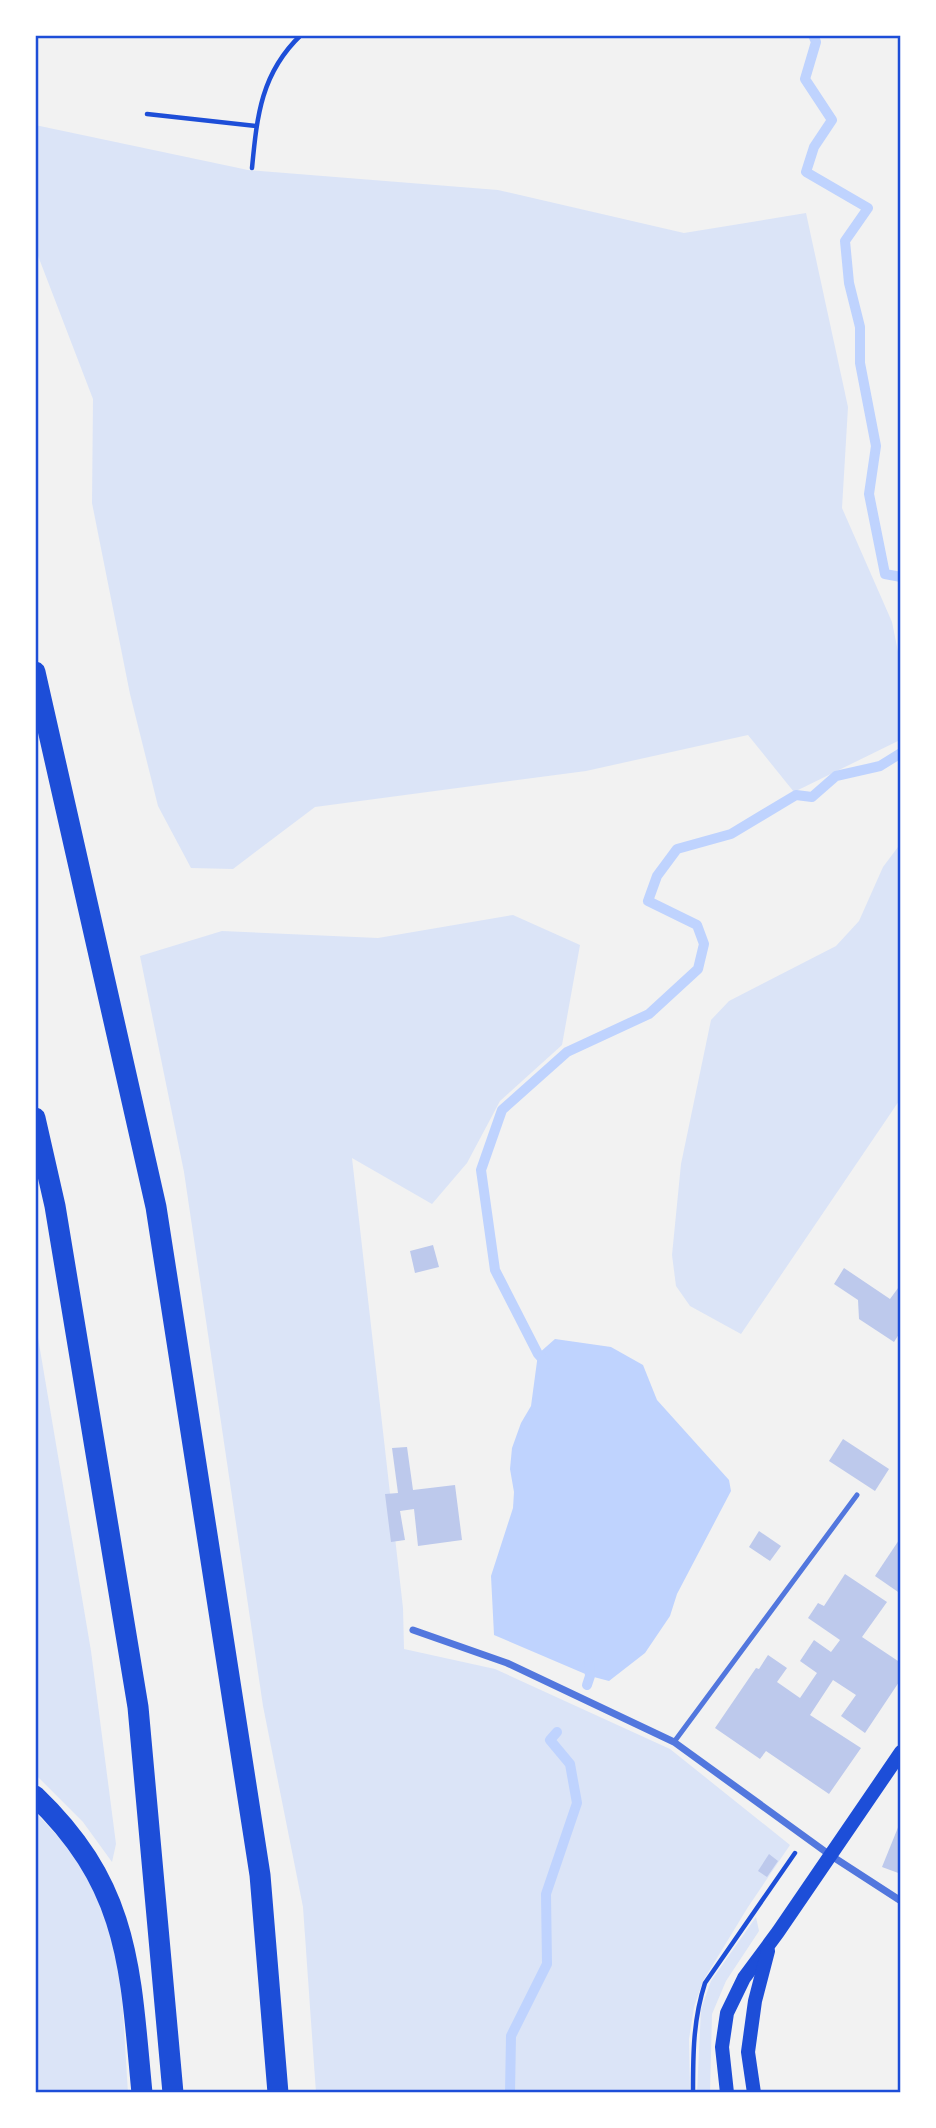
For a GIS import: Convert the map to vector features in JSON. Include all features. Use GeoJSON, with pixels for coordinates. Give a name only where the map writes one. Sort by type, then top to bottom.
{"type":"FeatureCollection","features":[{"type":"Feature","properties":{"kind":"highway"},"geometry":{"type":"LineString","coordinates":[[35,672],[156,1207],[260,1875],[278,2093]]}},
{"type":"Feature","properties":{"kind":"highway"},"geometry":{"type":"LineString","coordinates":[[35,1118],[55,1206],[138,1707],[173,2093]]}},
{"type":"Feature","properties":{"kind":"highway"},"geometry":{"type":"LineString","coordinates":[[35,1796],[62,1821],[91,1862],[119,1926],[130,1968],[142,2093]]}},
{"type":"Feature","properties":{"kind":"main road"},"geometry":{"type":"LineString","coordinates":[[727,2093],[722,2047],[727,2013],[744,1978],[771,1943],[901,1752]]}},
{"type":"Feature","properties":{"kind":"main road"},"geometry":{"type":"LineString","coordinates":[[754,2093],[748,2052],[755,2001],[771,1943]]}},
{"type":"Feature","properties":{"kind":"street"},"geometry":{"type":"LineString","coordinates":[[413,1630],[507,1663],[674,1742],[830,1855],[901,1901]]}},
{"type":"Feature","properties":{"kind":"lane"},"geometry":{"type":"LineString","coordinates":[[674,1742],[857,1495]]}},
{"type":"Feature","properties":{"kind":"path"},"geometry":{"type":"LineString","coordinates":[[252,168],[262,97],[273,67],[301,35]]}},
{"type":"Feature","properties":{"kind":"path"},"geometry":{"type":"LineString","coordinates":[[147,114],[256,127]]}},
{"type":"Feature","properties":{"kind":"shaded area"},"geometry":{"type":"Polygon","coordinates":[[[35,125],[248,170],[498,190],[684,233],[806,213],[848,407],[842,508],[892,622],[901,667],[900,740],[794,792],[748,735],[586,771],[315,807],[233,869],[191,868],[158,806],[130,694],[92,503],[93,399],[35,248],[35,125]]]}},
{"type":"Feature","properties":{"kind":"shaded area"},"geometry":{"type":"Polygon","coordinates":[[[901,843],[901,1098],[741,1334],[690,1306],[676,1286],[672,1255],[681,1164],[711,1020],[729,1001],[836,946],[859,921],[883,867],[901,843]]]}},
{"type":"Feature","properties":{"kind":"shaded area"},"geometry":{"type":"Polygon","coordinates":[[[513,915],[580,945],[562,1045],[500,1101],[467,1163],[432,1204],[352,1158],[403,1608],[404,1649],[495,1669],[670,1749],[790,1845],[703,1981],[694,2007],[689,2039],[690,2093],[316,2093],[303,1907],[263,1706],[184,1172],[140,956],[222,931],[378,938],[513,915]]]}},
{"type":"Feature","properties":{"kind":"shaded area"},"geometry":{"type":"Polygon","coordinates":[[[35,1320],[91,1651],[116,1844],[112,1862],[83,1822],[35,1774],[35,1320]]]}},
{"type":"Feature","properties":{"kind":"shaded area"},"geometry":{"type":"Polygon","coordinates":[[[35,1812],[80,1860],[108,1918],[120,1965],[128,2093],[35,2093],[35,1812]]]}},
{"type":"Feature","properties":{"kind":"shaded area"},"geometry":{"type":"Polygon","coordinates":[[[756,1917],[759,1931],[726,1981],[712,2014],[710,2093],[697,2093],[701,2009],[711,1981],[756,1917]]]}},
{"type":"Feature","properties":{"kind":"water"},"geometry":{"type":"Polygon","coordinates":[[[555,1339],[611,1347],[643,1365],[657,1400],[729,1480],[731,1491],[677,1594],[670,1616],[645,1653],[609,1681],[590,1676],[494,1635],[491,1576],[513,1508],[514,1492],[510,1469],[512,1448],[521,1423],[531,1406],[538,1354],[555,1339]]]}},
{"type":"Feature","properties":{"kind":"building"},"geometry":{"type":"Polygon","coordinates":[[[433,1245],[439,1267],[415,1273],[410,1251],[433,1245]]]}},
{"type":"Feature","properties":{"kind":"building"},"geometry":{"type":"Polygon","coordinates":[[[844,1268],[890,1299],[901,1284],[901,1331],[894,1342],[859,1319],[858,1300],[834,1284],[844,1268]]]}},
{"type":"Feature","properties":{"kind":"building"},"geometry":{"type":"Polygon","coordinates":[[[843,1439],[889,1469],[875,1491],[829,1461],[843,1439]]]}},
{"type":"Feature","properties":{"kind":"building"},"geometry":{"type":"Polygon","coordinates":[[[407,1447],[413,1490],[455,1485],[462,1540],[418,1546],[414,1509],[400,1511],[405,1540],[391,1542],[385,1494],[398,1493],[392,1448],[407,1447]]]}},
{"type":"Feature","properties":{"kind":"building"},"geometry":{"type":"Polygon","coordinates":[[[759,1531],[781,1546],[770,1561],[749,1547],[759,1531]]]}},
{"type":"Feature","properties":{"kind":"building"},"geometry":{"type":"Polygon","coordinates":[[[901,1537],[901,1594],[875,1576],[901,1537]]]}},
{"type":"Feature","properties":{"kind":"building"},"geometry":{"type":"Polygon","coordinates":[[[845,1574],[887,1602],[862,1637],[901,1663],[901,1679],[865,1733],[841,1716],[856,1695],[833,1680],[810,1715],[861,1748],[829,1794],[766,1751],[760,1759],[715,1728],[768,1655],[787,1668],[777,1682],[800,1698],[817,1673],[800,1661],[814,1640],[831,1652],[840,1640],[808,1618],[818,1603],[824,1606],[845,1574]]]}},
{"type":"Feature","properties":{"kind":"building"},"geometry":{"type":"Polygon","coordinates":[[[901,1820],[901,1874],[882,1867],[901,1820]]]}},
{"type":"Feature","properties":{"kind":"building"},"geometry":{"type":"Polygon","coordinates":[[[769,1854],[778,1861],[767,1877],[758,1871],[769,1854]]]}},
{"type":"Feature","properties":{"kind":"waterway"},"geometry":{"type":"LineString","coordinates":[[813,35],[816,42],[805,79],[832,120],[814,147],[806,172],[868,208],[845,241],[849,283],[860,327],[860,363],[876,446],[869,494],[885,574],[901,577]]}},
{"type":"Feature","properties":{"kind":"waterway"},"geometry":{"type":"LineString","coordinates":[[547,1364],[538,1354],[495,1270],[481,1170],[502,1110],[567,1052],[649,1014],[698,969],[704,944],[697,925],[648,901],[657,876],[677,849],[731,834],[796,795],[812,797],[836,776],[880,766],[901,753]]}},
{"type":"Feature","properties":{"kind":"waterway"},"geometry":{"type":"LineString","coordinates":[[587,1685],[590,1676],[589,1663]]}},
{"type":"Feature","properties":{"kind":"waterway"},"geometry":{"type":"LineString","coordinates":[[510,2093],[511,2036],[547,1964],[546,1894],[577,1803],[570,1764],[550,1740],[557,1732]]}}]}
